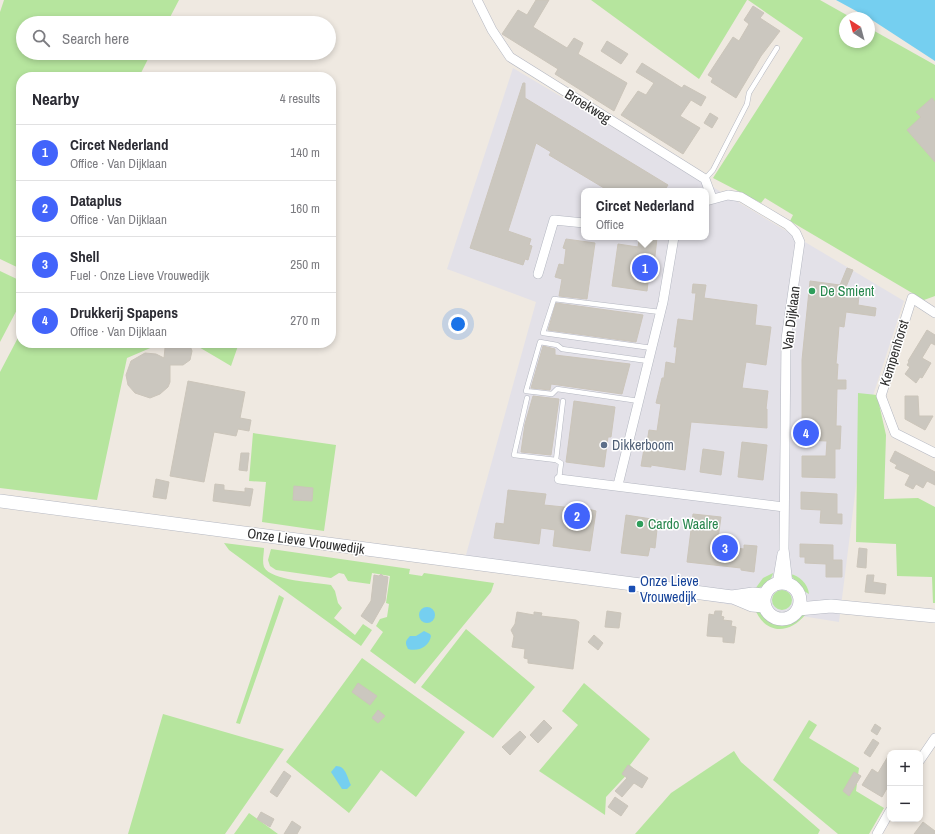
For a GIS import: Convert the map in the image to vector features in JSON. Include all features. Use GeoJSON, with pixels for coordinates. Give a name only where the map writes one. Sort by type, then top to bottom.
{"type":"FeatureCollection","features":[{"type":"Feature","properties":{"kind":"main road","name":"Onze Lieve Vrouwedijk"},"geometry":{"type":"LineString","coordinates":[[0,501],[732,596],[753,594],[765,601]]}},
{"type":"Feature","properties":{"kind":"main road"},"geometry":{"type":"LineString","coordinates":[[799,603],[797,592],[782,584],[772,587],[765,601],[772,616],[784,619],[790,617],[799,603],[812,598],[831,606],[935,616]]}},
{"type":"Feature","properties":{"kind":"street","name":"Broekweg"},"geometry":{"type":"LineString","coordinates":[[477,0],[492,30],[510,57],[705,179]]}},
{"type":"Feature","properties":{"kind":"street"},"geometry":{"type":"LineString","coordinates":[[705,179],[707,188]]}},
{"type":"Feature","properties":{"kind":"street","name":"Van Dijklaan"},"geometry":{"type":"LineString","coordinates":[[709,200],[728,195],[740,197],[788,225],[796,233],[800,242],[786,339],[784,549],[782,584]]}},
{"type":"Feature","properties":{"kind":"street"},"geometry":{"type":"LineString","coordinates":[[538,274],[554,220],[581,223]]}},
{"type":"Feature","properties":{"kind":"street"},"geometry":{"type":"LineString","coordinates":[[618,485],[652,348],[673,240]]}},
{"type":"Feature","properties":{"kind":"street","name":"Kempenhorst"},"geometry":{"type":"LineString","coordinates":[[934,310],[912,298],[881,396],[895,433],[935,453]]}},
{"type":"Feature","properties":{"kind":"street"},"geometry":{"type":"LineString","coordinates":[[559,480],[618,485],[784,507]]}},
{"type":"Feature","properties":{"kind":"street"},"geometry":{"type":"LineString","coordinates":[[923,756],[935,738]]}},
{"type":"Feature","properties":{"kind":"street"},"geometry":{"type":"LineString","coordinates":[[877,834],[887,816]]}},
{"type":"Feature","properties":{"kind":"lane"},"geometry":{"type":"LineString","coordinates":[[705,179],[713,170],[747,104],[749,93],[777,48]]}},
{"type":"Feature","properties":{"kind":"lane"},"geometry":{"type":"LineString","coordinates":[[652,348],[543,333],[554,299],[660,312]]}},
{"type":"Feature","properties":{"kind":"lane"},"geometry":{"type":"LineString","coordinates":[[639,401],[557,389],[552,394],[526,391],[540,342],[557,345],[562,349],[648,361]]}},
{"type":"Feature","properties":{"kind":"lane"},"geometry":{"type":"LineString","coordinates":[[527,398],[514,455],[556,460],[561,462],[559,480]]}},
{"type":"Feature","properties":{"kind":"lane"},"geometry":{"type":"LineString","coordinates":[[556,460],[563,401]]}},
{"type":"Feature","properties":{"kind":"shaded area"},"geometry":{"type":"Polygon","coordinates":[[[513,68],[904,301],[864,423],[839,622],[464,562],[536,302],[447,269],[513,68]]]}},
{"type":"Feature","properties":{"kind":"green space"},"geometry":{"type":"Polygon","coordinates":[[[4,0],[179,0],[171,16],[16,16],[16,60],[148,60],[142,72],[16,72],[16,267],[0,259],[0,12],[4,0]]]}},
{"type":"Feature","properties":{"kind":"green space"},"geometry":{"type":"Polygon","coordinates":[[[591,0],[747,0],[699,79],[591,0]]]}},
{"type":"Feature","properties":{"kind":"green space"},"geometry":{"type":"Polygon","coordinates":[[[748,0],[820,0],[841,12],[839,12],[839,48],[875,48],[875,31],[935,65],[935,296],[924,300],[790,221],[793,215],[765,198],[761,203],[713,178],[803,38],[748,0]]]}},
{"type":"Feature","properties":{"kind":"green space"},"geometry":{"type":"Polygon","coordinates":[[[0,271],[16,279],[16,312],[0,342],[0,271]]]}},
{"type":"Feature","properties":{"kind":"green space"},"geometry":{"type":"Polygon","coordinates":[[[16,342],[16,348],[150,348],[127,358],[97,500],[0,488],[0,372],[16,342]]]}},
{"type":"Feature","properties":{"kind":"green space"},"geometry":{"type":"Polygon","coordinates":[[[200,348],[237,348],[231,366],[200,348]]]}},
{"type":"Feature","properties":{"kind":"green space"},"geometry":{"type":"Polygon","coordinates":[[[858,393],[877,395],[886,435],[884,499],[918,498],[935,507],[935,603],[933,603],[932,577],[897,576],[896,544],[856,542],[858,393]]]}},
{"type":"Feature","properties":{"kind":"green space"},"geometry":{"type":"Polygon","coordinates":[[[253,433],[336,445],[324,531],[262,522],[266,482],[249,481],[253,433]]]}},
{"type":"Feature","properties":{"kind":"green space"},"geometry":{"type":"Polygon","coordinates":[[[224,543],[264,548],[264,567],[268,572],[275,575],[294,580],[331,585],[335,591],[338,603],[342,608],[334,618],[355,635],[363,624],[372,630],[361,646],[229,550],[224,543]]]}},
{"type":"Feature","properties":{"kind":"green space"},"geometry":{"type":"Polygon","coordinates":[[[271,549],[410,569],[409,574],[422,576],[424,573],[494,583],[491,592],[415,684],[370,651],[383,632],[376,626],[380,619],[387,617],[389,604],[386,603],[390,576],[372,573],[370,584],[348,581],[344,574],[339,573],[331,578],[276,570],[270,566],[268,560],[271,549]]]}},
{"type":"Feature","properties":{"kind":"green space"},"geometry":{"type":"Polygon","coordinates":[[[773,573],[767,583],[755,589],[763,578],[773,573]]]}},
{"type":"Feature","properties":{"kind":"green space"},"geometry":{"type":"Polygon","coordinates":[[[790,574],[797,576],[802,581],[807,587],[809,594],[802,590],[790,574]]]}},
{"type":"Feature","properties":{"kind":"green space"},"geometry":{"type":"Polygon","coordinates":[[[782,590],[789,593],[792,600],[789,607],[782,610],[775,607],[772,600],[775,593],[782,590]]]}},
{"type":"Feature","properties":{"kind":"green space"},"geometry":{"type":"Polygon","coordinates":[[[279,595],[284,598],[240,724],[236,723],[279,595]]]}},
{"type":"Feature","properties":{"kind":"green space"},"geometry":{"type":"Polygon","coordinates":[[[754,607],[759,609],[770,619],[779,622],[793,619],[801,613],[806,614],[792,626],[784,629],[777,629],[764,623],[758,616],[754,607]]]}},
{"type":"Feature","properties":{"kind":"green space"},"geometry":{"type":"Polygon","coordinates":[[[466,629],[535,687],[493,738],[421,687],[466,629]]]}},
{"type":"Feature","properties":{"kind":"green space"},"geometry":{"type":"Polygon","coordinates":[[[362,658],[465,732],[416,797],[381,770],[349,813],[286,762],[362,658]]]}},
{"type":"Feature","properties":{"kind":"green space"},"geometry":{"type":"Polygon","coordinates":[[[584,683],[650,739],[630,765],[633,768],[606,797],[605,815],[539,771],[578,725],[562,711],[584,683]]]}},
{"type":"Feature","properties":{"kind":"green space"},"geometry":{"type":"Polygon","coordinates":[[[163,714],[284,749],[225,834],[128,834],[163,714]]]}},
{"type":"Feature","properties":{"kind":"green space"},"geometry":{"type":"Polygon","coordinates":[[[809,720],[817,725],[809,738],[859,768],[856,791],[884,808],[869,834],[838,834],[773,780],[809,720]]]}},
{"type":"Feature","properties":{"kind":"green space"},"geometry":{"type":"Polygon","coordinates":[[[734,751],[741,762],[820,830],[818,834],[635,834],[671,793],[734,751]]]}},
{"type":"Feature","properties":{"kind":"green space"},"geometry":{"type":"Polygon","coordinates":[[[249,813],[278,834],[234,834],[249,813]]]}},
{"type":"Feature","properties":{"kind":"water"},"geometry":{"type":"Polygon","coordinates":[[[836,0],[935,0],[935,61],[875,22],[875,12],[858,12],[836,0]]]}},
{"type":"Feature","properties":{"kind":"water"},"geometry":{"type":"Polygon","coordinates":[[[424,607],[430,607],[435,612],[433,621],[430,623],[424,623],[419,618],[419,612],[424,607]]]}},
{"type":"Feature","properties":{"kind":"water"},"geometry":{"type":"Polygon","coordinates":[[[424,631],[431,636],[428,643],[422,648],[416,650],[408,649],[406,641],[408,638],[410,636],[416,636],[424,631]]]}},
{"type":"Feature","properties":{"kind":"water"},"geometry":{"type":"Polygon","coordinates":[[[336,766],[339,766],[346,772],[351,785],[347,789],[342,789],[331,772],[336,766]]]}},
{"type":"Feature","properties":{"kind":"building"},"geometry":{"type":"Polygon","coordinates":[[[536,0],[549,0],[533,27],[567,48],[574,38],[583,43],[578,54],[627,83],[614,111],[555,74],[558,69],[502,34],[518,10],[527,15],[536,0]]]}},
{"type":"Feature","properties":{"kind":"building"},"geometry":{"type":"Polygon","coordinates":[[[753,6],[764,13],[760,18],[780,31],[761,56],[736,98],[711,82],[713,78],[708,75],[733,37],[739,41],[749,24],[744,20],[753,6]]]}},
{"type":"Feature","properties":{"kind":"building"},"geometry":{"type":"Polygon","coordinates":[[[607,41],[628,54],[621,64],[601,51],[607,41]]]}},
{"type":"Feature","properties":{"kind":"building"},"geometry":{"type":"Polygon","coordinates":[[[642,63],[682,88],[684,85],[706,97],[701,106],[691,100],[680,116],[700,128],[683,154],[621,115],[638,91],[646,95],[654,83],[636,72],[642,63]]]}},
{"type":"Feature","properties":{"kind":"building"},"geometry":{"type":"Polygon","coordinates":[[[523,83],[525,83],[525,98],[668,185],[666,188],[604,188],[549,155],[551,152],[536,143],[508,231],[531,239],[529,245],[532,246],[528,260],[525,259],[523,265],[470,248],[523,83]]]}},
{"type":"Feature","properties":{"kind":"building"},"geometry":{"type":"Polygon","coordinates":[[[932,98],[935,102],[935,162],[907,130],[921,117],[916,112],[932,98]]]}},
{"type":"Feature","properties":{"kind":"building"},"geometry":{"type":"Polygon","coordinates":[[[710,113],[718,118],[712,128],[704,123],[710,113]]]}},
{"type":"Feature","properties":{"kind":"building"},"geometry":{"type":"Polygon","coordinates":[[[566,239],[595,243],[587,299],[559,296],[562,279],[555,277],[559,264],[564,265],[566,249],[563,248],[566,239]]]}},
{"type":"Feature","properties":{"kind":"building"},"geometry":{"type":"Polygon","coordinates":[[[639,240],[657,240],[654,265],[650,265],[647,291],[612,286],[618,244],[638,247],[639,240]]]}},
{"type":"Feature","properties":{"kind":"building"},"geometry":{"type":"Polygon","coordinates":[[[847,268],[853,270],[846,287],[855,288],[854,295],[859,295],[858,305],[876,308],[875,316],[846,312],[844,327],[839,326],[836,364],[838,364],[837,380],[846,380],[846,389],[837,389],[836,426],[841,426],[840,449],[835,449],[835,478],[802,477],[802,456],[826,456],[827,441],[802,440],[802,360],[810,281],[840,285],[847,268]]]}},
{"type":"Feature","properties":{"kind":"building"},"geometry":{"type":"Polygon","coordinates":[[[693,284],[706,285],[704,298],[757,305],[755,325],[771,327],[766,365],[746,362],[742,388],[768,391],[766,409],[767,428],[691,422],[685,470],[651,465],[651,467],[641,466],[649,430],[657,431],[661,404],[656,403],[662,378],[664,378],[666,362],[675,364],[677,347],[674,347],[678,319],[693,321],[696,293],[692,293],[693,284]]]}},
{"type":"Feature","properties":{"kind":"building"},"geometry":{"type":"Polygon","coordinates":[[[556,303],[643,315],[636,342],[548,330],[556,303]]]}},
{"type":"Feature","properties":{"kind":"building"},"geometry":{"type":"Polygon","coordinates":[[[927,330],[935,335],[935,345],[931,343],[922,358],[931,363],[922,378],[920,377],[916,383],[905,374],[910,367],[907,365],[909,362],[908,361],[927,330]]]}},
{"type":"Feature","properties":{"kind":"building"},"geometry":{"type":"Polygon","coordinates":[[[543,346],[555,349],[555,355],[630,364],[622,394],[551,384],[550,390],[531,388],[543,346]]]}},
{"type":"Feature","properties":{"kind":"building"},"geometry":{"type":"Polygon","coordinates":[[[165,348],[191,348],[192,351],[190,360],[183,365],[170,365],[170,382],[168,387],[160,394],[150,398],[135,393],[128,385],[126,375],[131,361],[145,353],[156,354],[164,358],[165,348]]]}},
{"type":"Feature","properties":{"kind":"building"},"geometry":{"type":"Polygon","coordinates":[[[188,381],[245,392],[240,418],[251,420],[249,431],[238,429],[236,436],[214,432],[204,482],[170,476],[188,381]]]}},
{"type":"Feature","properties":{"kind":"building"},"geometry":{"type":"Polygon","coordinates":[[[533,396],[559,399],[551,455],[521,452],[525,424],[533,396]]]}},
{"type":"Feature","properties":{"kind":"building"},"geometry":{"type":"Polygon","coordinates":[[[905,396],[918,396],[919,416],[933,416],[925,430],[905,419],[905,396]]]}},
{"type":"Feature","properties":{"kind":"building"},"geometry":{"type":"Polygon","coordinates":[[[574,401],[615,407],[611,437],[608,437],[604,467],[566,462],[574,401]]]}},
{"type":"Feature","properties":{"kind":"building"},"geometry":{"type":"Polygon","coordinates":[[[742,442],[767,445],[763,480],[738,477],[742,442]]]}},
{"type":"Feature","properties":{"kind":"building"},"geometry":{"type":"Polygon","coordinates":[[[703,449],[724,452],[721,475],[700,472],[703,449]]]}},
{"type":"Feature","properties":{"kind":"building"},"geometry":{"type":"Polygon","coordinates":[[[895,451],[935,472],[935,485],[927,481],[923,488],[916,484],[913,489],[905,485],[910,475],[895,468],[897,465],[890,461],[895,451]]]}},
{"type":"Feature","properties":{"kind":"building"},"geometry":{"type":"Polygon","coordinates":[[[241,453],[249,453],[247,471],[239,470],[241,453]]]}},
{"type":"Feature","properties":{"kind":"building"},"geometry":{"type":"Polygon","coordinates":[[[156,479],[169,482],[166,499],[153,497],[156,479]]]}},
{"type":"Feature","properties":{"kind":"building"},"geometry":{"type":"Polygon","coordinates":[[[215,484],[224,485],[224,490],[245,492],[245,488],[253,489],[250,506],[213,501],[215,484]]]}},
{"type":"Feature","properties":{"kind":"building"},"geometry":{"type":"Polygon","coordinates":[[[294,486],[313,488],[312,501],[293,500],[294,486]]]}},
{"type":"Feature","properties":{"kind":"building"},"geometry":{"type":"Polygon","coordinates":[[[508,490],[546,494],[544,505],[574,508],[573,510],[587,512],[588,509],[596,511],[590,551],[553,546],[555,530],[541,528],[539,544],[494,538],[496,523],[504,524],[508,490]]]}},
{"type":"Feature","properties":{"kind":"building"},"geometry":{"type":"Polygon","coordinates":[[[801,492],[837,494],[837,514],[842,514],[842,524],[820,523],[821,510],[801,509],[801,492]]]}},
{"type":"Feature","properties":{"kind":"building"},"geometry":{"type":"Polygon","coordinates":[[[693,514],[721,517],[717,546],[744,549],[744,545],[757,546],[754,572],[741,570],[741,568],[687,562],[693,514]]]}},
{"type":"Feature","properties":{"kind":"building"},"geometry":{"type":"Polygon","coordinates":[[[626,515],[658,520],[655,548],[650,547],[648,556],[621,553],[626,515]]]}},
{"type":"Feature","properties":{"kind":"building"},"geometry":{"type":"Polygon","coordinates":[[[800,544],[833,545],[833,560],[842,560],[842,577],[826,577],[826,564],[805,563],[805,557],[800,557],[800,544]]]}},
{"type":"Feature","properties":{"kind":"building"},"geometry":{"type":"Polygon","coordinates":[[[859,548],[867,549],[866,568],[857,567],[859,548]]]}},
{"type":"Feature","properties":{"kind":"building"},"geometry":{"type":"Polygon","coordinates":[[[381,574],[388,577],[385,601],[372,624],[361,616],[371,601],[374,575],[379,576],[381,574]]]}},
{"type":"Feature","properties":{"kind":"building"},"geometry":{"type":"Polygon","coordinates":[[[867,575],[874,575],[873,582],[886,584],[885,594],[865,592],[867,575]]]}},
{"type":"Feature","properties":{"kind":"building"},"geometry":{"type":"Polygon","coordinates":[[[607,611],[621,613],[619,628],[605,627],[607,611]]]}},
{"type":"Feature","properties":{"kind":"building"},"geometry":{"type":"Polygon","coordinates":[[[715,611],[722,611],[721,616],[724,617],[723,620],[732,621],[731,626],[736,627],[734,643],[723,642],[723,637],[707,636],[709,614],[714,615],[715,611]]]}},
{"type":"Feature","properties":{"kind":"building"},"geometry":{"type":"Polygon","coordinates":[[[517,612],[534,615],[534,612],[542,613],[541,616],[576,620],[579,622],[573,669],[528,663],[528,659],[524,658],[525,649],[512,647],[514,636],[511,630],[515,624],[517,612]]]}},
{"type":"Feature","properties":{"kind":"building"},"geometry":{"type":"Polygon","coordinates":[[[594,635],[603,643],[598,650],[588,642],[594,635]]]}},
{"type":"Feature","properties":{"kind":"building"},"geometry":{"type":"Polygon","coordinates":[[[358,683],[377,696],[370,705],[352,692],[358,683]]]}},
{"type":"Feature","properties":{"kind":"building"},"geometry":{"type":"Polygon","coordinates":[[[378,710],[385,716],[378,723],[372,718],[378,710]]]}},
{"type":"Feature","properties":{"kind":"building"},"geometry":{"type":"Polygon","coordinates":[[[544,720],[552,728],[538,743],[530,735],[544,720]]]}},
{"type":"Feature","properties":{"kind":"building"},"geometry":{"type":"Polygon","coordinates":[[[875,724],[881,728],[877,735],[871,731],[875,724]]]}},
{"type":"Feature","properties":{"kind":"building"},"geometry":{"type":"Polygon","coordinates":[[[520,731],[526,737],[510,755],[502,747],[520,731]]]}},
{"type":"Feature","properties":{"kind":"building"},"geometry":{"type":"Polygon","coordinates":[[[873,739],[879,743],[870,757],[864,753],[873,739]]]}},
{"type":"Feature","properties":{"kind":"building"},"geometry":{"type":"Polygon","coordinates":[[[887,758],[887,788],[882,797],[862,785],[872,769],[878,773],[887,758]]]}},
{"type":"Feature","properties":{"kind":"building"},"geometry":{"type":"Polygon","coordinates":[[[628,765],[648,778],[642,788],[634,783],[622,797],[615,791],[627,778],[622,774],[628,765]]]}},
{"type":"Feature","properties":{"kind":"building"},"geometry":{"type":"Polygon","coordinates":[[[284,771],[291,776],[277,797],[270,792],[284,771]]]}},
{"type":"Feature","properties":{"kind":"building"},"geometry":{"type":"Polygon","coordinates":[[[854,772],[861,776],[849,796],[843,791],[854,772]]]}},
{"type":"Feature","properties":{"kind":"building"},"geometry":{"type":"Polygon","coordinates":[[[615,797],[628,806],[621,816],[608,807],[615,797]]]}},
{"type":"Feature","properties":{"kind":"building"},"geometry":{"type":"Polygon","coordinates":[[[261,812],[274,819],[270,827],[257,819],[261,812]]]}},
{"type":"Feature","properties":{"kind":"building"},"geometry":{"type":"Polygon","coordinates":[[[292,821],[301,827],[297,834],[284,834],[292,821]]]}},
{"type":"Feature","properties":{"kind":"building"},"geometry":{"type":"Polygon","coordinates":[[[923,822],[935,831],[935,834],[914,834],[923,822]]]}},
{"type":"Feature","properties":{"kind":"place","name":"Circet Nederland"},"geometry":{"type":"Point","coordinates":[645,268]}},
{"type":"Feature","properties":{"kind":"place","name":"De Smient"},"geometry":{"type":"Point","coordinates":[812,291]}},
{"type":"Feature","properties":{"kind":"place","name":"Drukkerij Spapens"},"geometry":{"type":"Point","coordinates":[806,433]}},
{"type":"Feature","properties":{"kind":"place","name":"Dikkerboom"},"geometry":{"type":"Point","coordinates":[604,445]}},
{"type":"Feature","properties":{"kind":"place","name":"Dataplus"},"geometry":{"type":"Point","coordinates":[577,516]}},
{"type":"Feature","properties":{"kind":"place","name":"Cardo Waalre"},"geometry":{"type":"Point","coordinates":[640,524]}},
{"type":"Feature","properties":{"kind":"place","name":"Shell"},"geometry":{"type":"Point","coordinates":[725,548]}},
{"type":"Feature","properties":{"kind":"place","name":"Onze Lieve Vrouwedijk"},"geometry":{"type":"Point","coordinates":[632,589]}}]}
